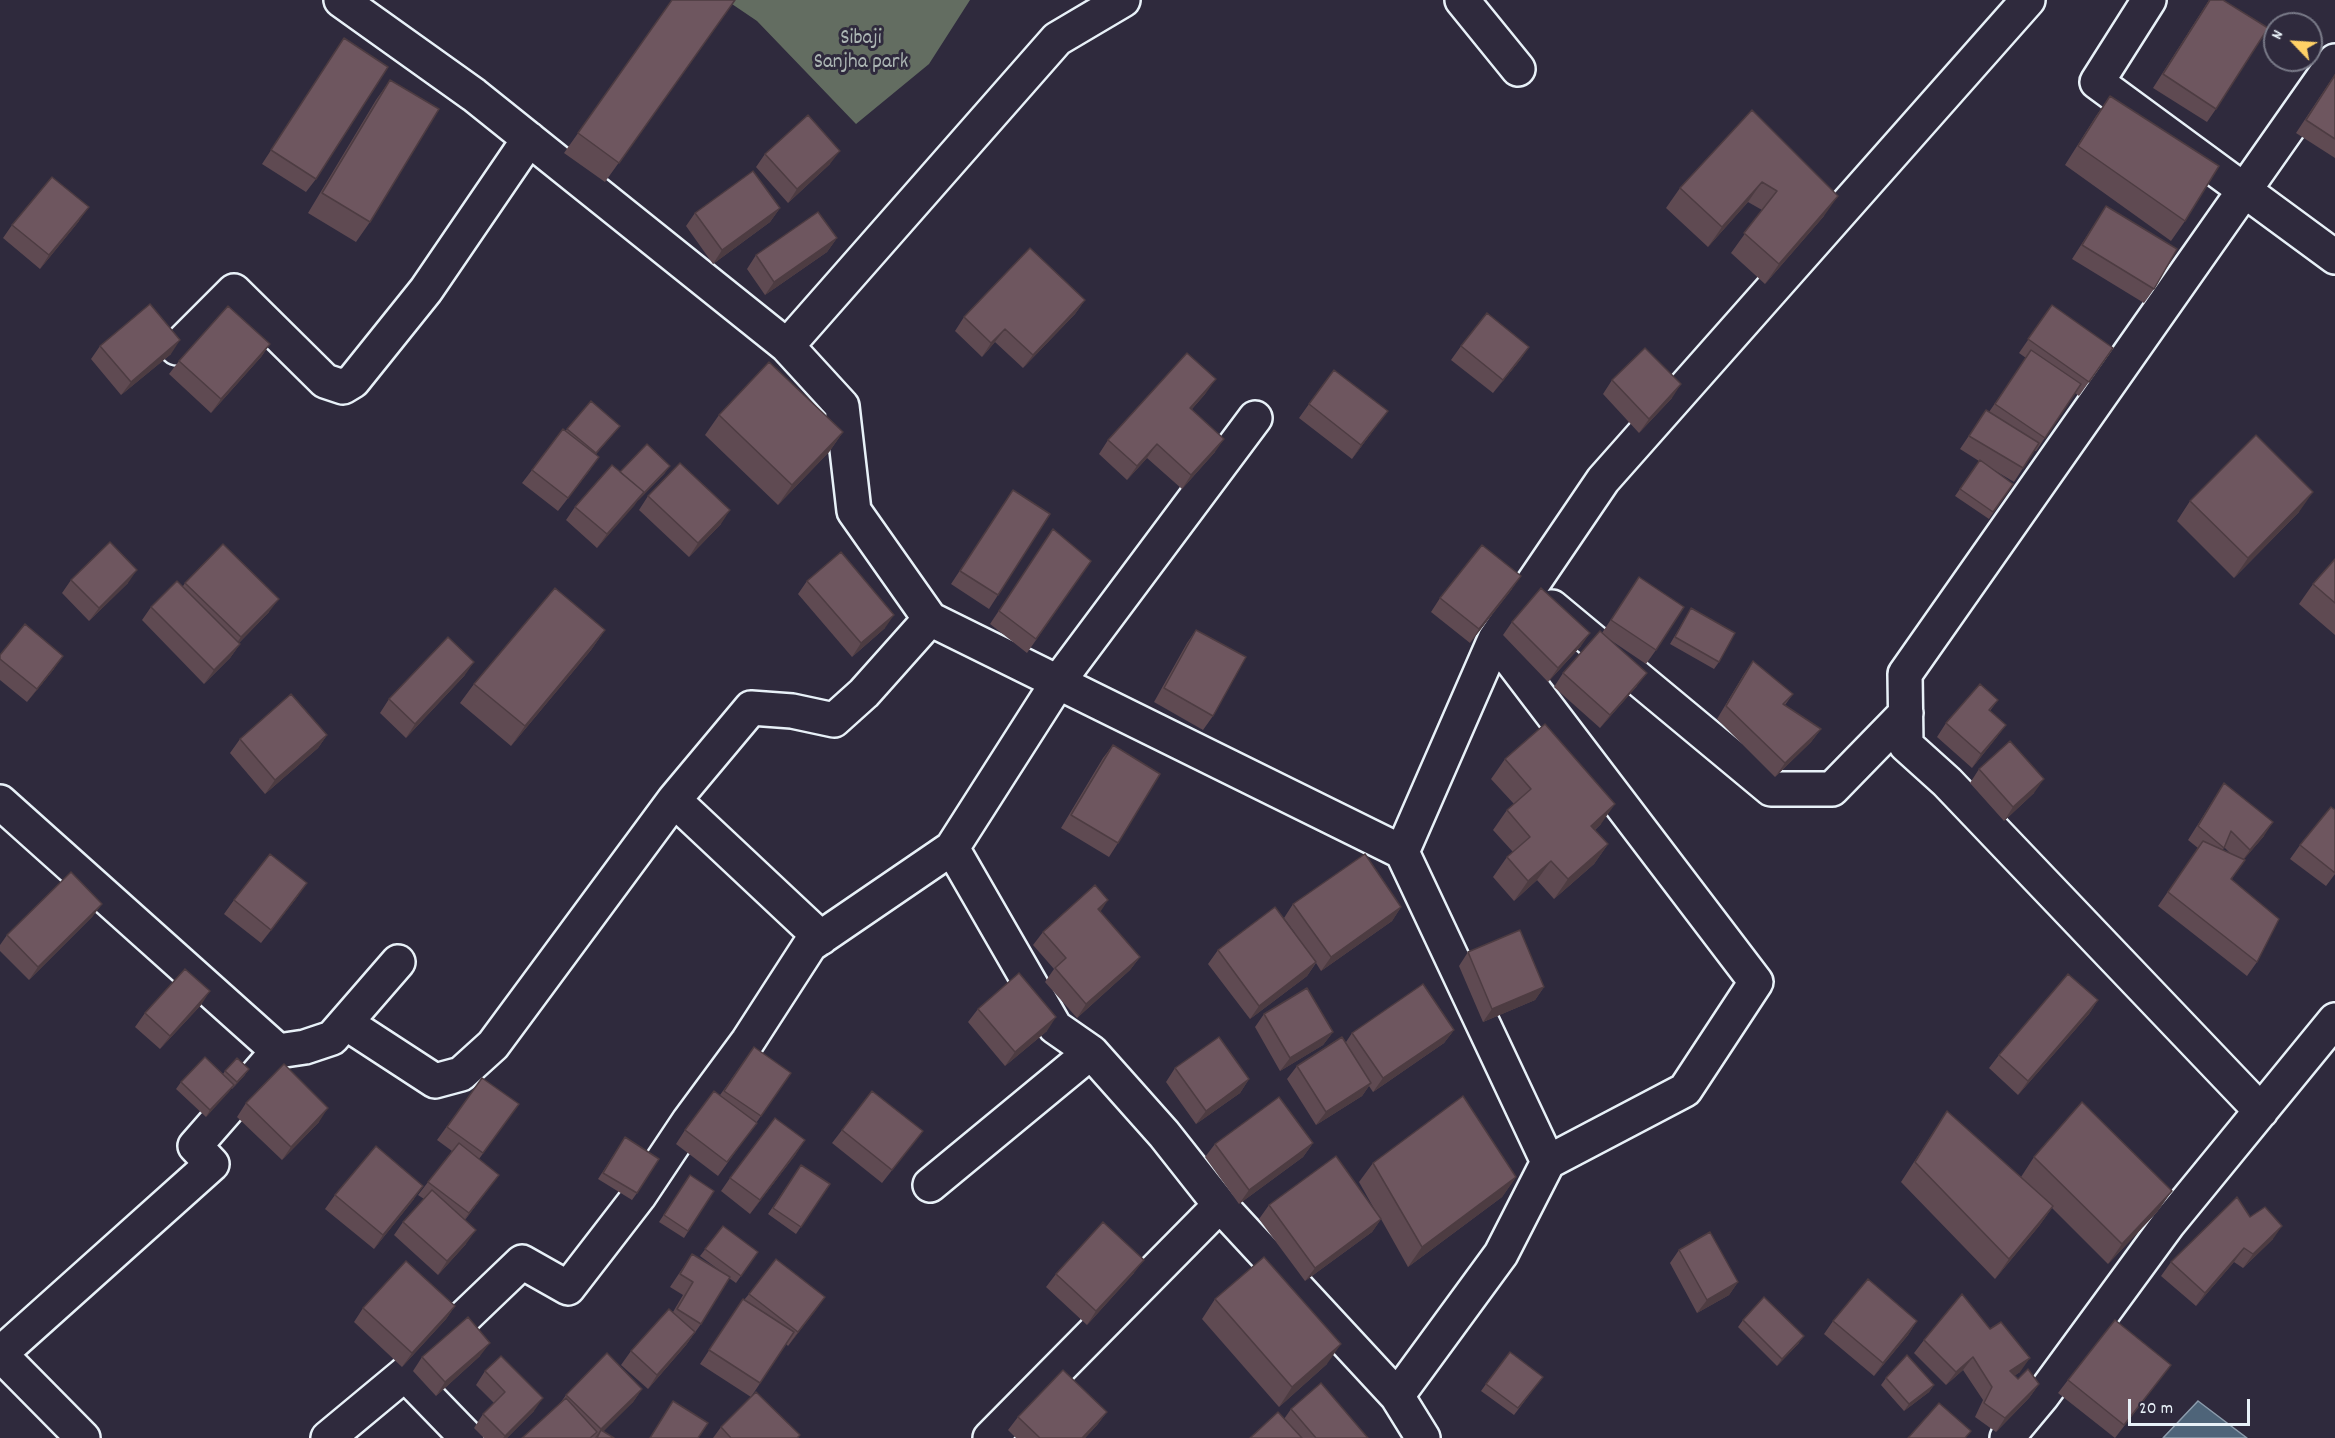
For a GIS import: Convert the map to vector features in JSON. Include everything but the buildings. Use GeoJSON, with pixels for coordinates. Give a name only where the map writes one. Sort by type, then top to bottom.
{"type":"FeatureCollection","features":[{"type":"Feature","properties":{"kind":"street"},"geometry":{"type":"LineString","coordinates":[[341,0],[474,95],[787,346],[842,406],[854,511],[930,619],[1402,852],[1548,1162]]}},
{"type":"Feature","properties":{"kind":"street"},"geometry":{"type":"LineString","coordinates":[[787,346],[1057,39],[1123,0]]}},
{"type":"Feature","properties":{"kind":"street"},"geometry":{"type":"LineString","coordinates":[[1462,0],[1518,69]]}},
{"type":"Feature","properties":{"kind":"street"},"geometry":{"type":"LineString","coordinates":[[1402,852],[1495,639],[1603,480],[2028,0]]}},
{"type":"Feature","properties":{"kind":"street"},"geometry":{"type":"LineString","coordinates":[[2150,0],[2097,82],[2335,257]]}},
{"type":"Feature","properties":{"kind":"street"},"geometry":{"type":"LineString","coordinates":[[2261,1111],[1956,791],[1906,745],[1905,674],[2335,62]]}},
{"type":"Feature","properties":{"kind":"street"},"geometry":{"type":"LineString","coordinates":[[177,348],[234,291],[325,381],[343,387],[353,381],[426,290],[529,139]]}},
{"type":"Feature","properties":{"kind":"street"},"geometry":{"type":"LineString","coordinates":[[328,1438],[405,1374],[522,1262],[568,1288],[639,1196],[689,1120],[748,1041],[810,945],[952,848],[1058,682],[1255,418]]}},
{"type":"Feature","properties":{"kind":"street"},"geometry":{"type":"LineString","coordinates":[[1530,589],[1771,789],[1832,789],[1906,713]]}},
{"type":"Feature","properties":{"kind":"street"},"geometry":{"type":"LineString","coordinates":[[346,1023],[435,1082],[461,1074],[493,1045],[674,800],[751,708],[792,711],[834,720],[864,693],[930,619]]}},
{"type":"Feature","properties":{"kind":"street"},"geometry":{"type":"LineString","coordinates":[[1397,1396],[1501,1254],[1548,1162],[1685,1090],[1755,982],[1495,639]]}},
{"type":"Feature","properties":{"kind":"street"},"geometry":{"type":"LineString","coordinates":[[674,800],[821,938]]}},
{"type":"Feature","properties":{"kind":"street"},"geometry":{"type":"LineString","coordinates":[[0,802],[278,1051]]}},
{"type":"Feature","properties":{"kind":"street"},"geometry":{"type":"LineString","coordinates":[[952,848],[1055,1027],[1091,1052],[1164,1134],[1220,1204],[1397,1396],[1423,1438]]}},
{"type":"Feature","properties":{"kind":"street"},"geometry":{"type":"LineString","coordinates":[[83,1438],[0,1354],[212,1164],[195,1146],[278,1051],[305,1047],[332,1038],[398,962]]}},
{"type":"Feature","properties":{"kind":"street"},"geometry":{"type":"LineString","coordinates":[[2007,1438],[2042,1396],[2168,1224],[2335,1020]]}},
{"type":"Feature","properties":{"kind":"street"},"geometry":{"type":"LineString","coordinates":[[930,1185],[1091,1052]]}},
{"type":"Feature","properties":{"kind":"street"},"geometry":{"type":"LineString","coordinates":[[990,1438],[1220,1204]]}},
{"type":"Feature","properties":{"kind":"street"},"geometry":{"type":"LineString","coordinates":[[405,1374],[467,1438]]}},
{"type":"Feature","properties":{"kind":"green space","name":"Sibaji Sanjha park"},"geometry":{"type":"Polygon","coordinates":[[[726,0],[970,0],[929,64],[856,124],[757,21],[726,0]]]}},
{"type":"Feature","properties":{"kind":"water"},"geometry":{"type":"Polygon","coordinates":[[[2198,1401],[2247,1438],[2163,1438],[2198,1401]]]}}]}
